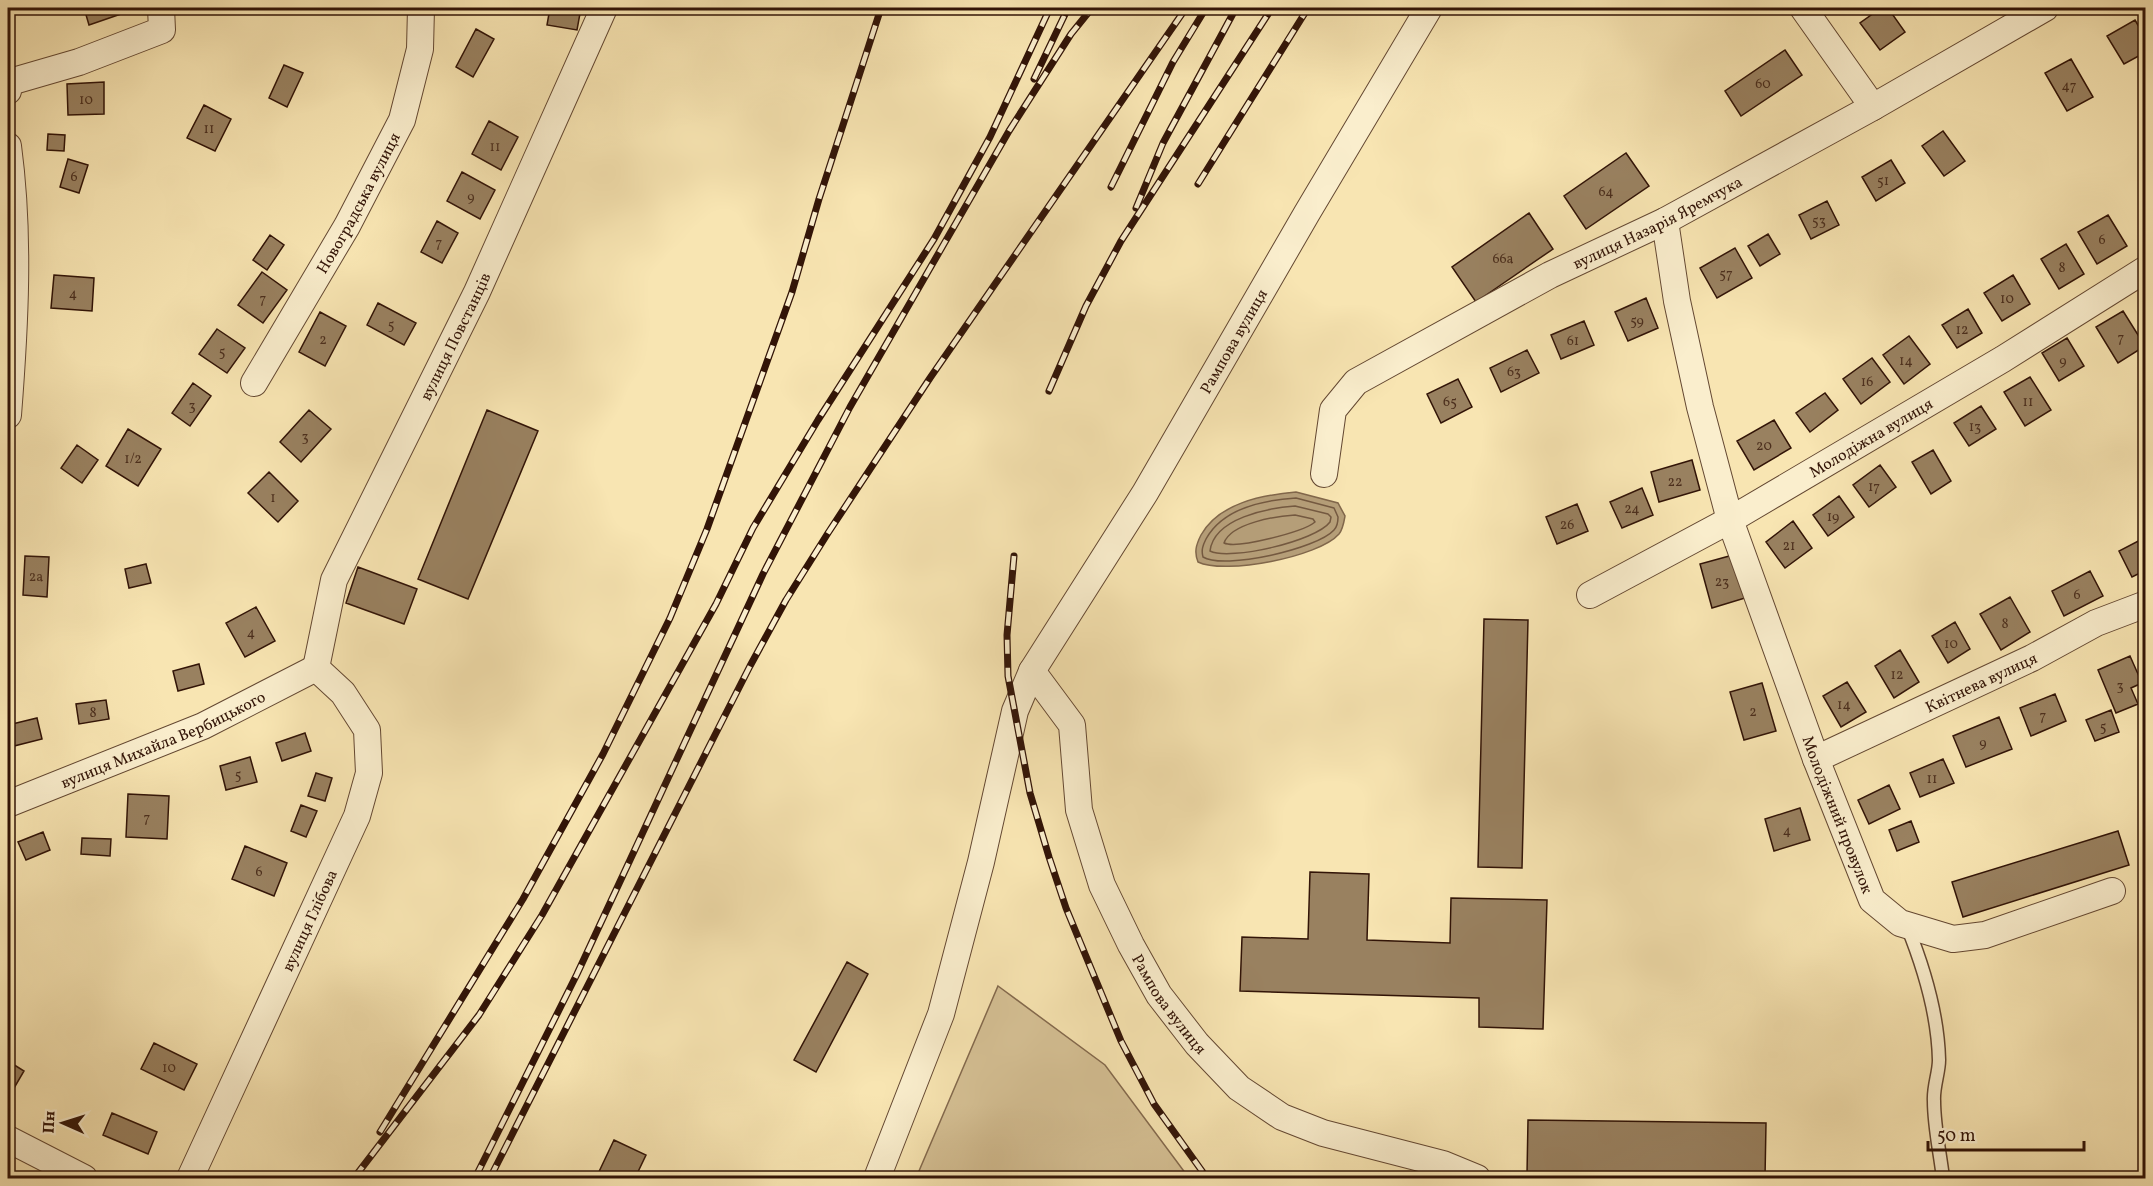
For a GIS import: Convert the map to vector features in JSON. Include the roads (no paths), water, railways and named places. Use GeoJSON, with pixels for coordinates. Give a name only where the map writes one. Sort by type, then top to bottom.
{"type":"FeatureCollection","features":[{"type":"Feature","properties":{"kind":"street"},"geometry":{"type":"LineString","coordinates":[[8,91],[10,82],[79,62],[162,30],[161,8]]}},
{"type":"Feature","properties":{"kind":"street","name":"Новоградська вулиця"},"geometry":{"type":"LineString","coordinates":[[254,383],[347,226],[402,120],[420,49],[422,8]]}},
{"type":"Feature","properties":{"kind":"street","name":"вулиця Повстанців"},"geometry":{"type":"LineString","coordinates":[[316,668],[334,580],[477,292],[604,8]]}},
{"type":"Feature","properties":{"kind":"street","name":"Рампова вулиця"},"geometry":{"type":"LineString","coordinates":[[876,1179],[941,1014],[981,862],[1015,711],[1032,671],[1145,493],[1313,202],[1429,8]]}},
{"type":"Feature","properties":{"kind":"street"},"geometry":{"type":"LineString","coordinates":[[1803,8],[1873,107]]}},
{"type":"Feature","properties":{"kind":"street","name":"вулиця Назарія Яремчука"},"geometry":{"type":"LineString","coordinates":[[1324,474],[1333,410],[1356,382],[1550,275],[1665,221],[1873,107],[2045,8]]}},
{"type":"Feature","properties":{"kind":"street"},"geometry":{"type":"LineString","coordinates":[[8,146],[15,320],[8,415]]}},
{"type":"Feature","properties":{"kind":"street","name":"Молодіжний провулок"},"geometry":{"type":"LineString","coordinates":[[1665,221],[1677,301],[1697,396],[1730,520],[1816,759],[1872,900],[1900,923],[1953,939],[1985,935],[2112,891]]}},
{"type":"Feature","properties":{"kind":"street","name":"Молодіжна вулиця"},"geometry":{"type":"LineString","coordinates":[[1590,595],[1730,520],[2003,359],[2145,270]]}},
{"type":"Feature","properties":{"kind":"street","name":"Квітнева вулиця"},"geometry":{"type":"LineString","coordinates":[[1816,759],[2031,658],[2096,623],[2145,604]]}},
{"type":"Feature","properties":{"kind":"street","name":"вулиця Михайла Вербицького"},"geometry":{"type":"LineString","coordinates":[[8,804],[202,726],[316,668]]}},
{"type":"Feature","properties":{"kind":"street","name":"вулиця Глібова"},"geometry":{"type":"LineString","coordinates":[[190,1179],[357,816],[369,773],[367,730],[343,693],[316,668]]}},
{"type":"Feature","properties":{"kind":"street","name":"Рампова вулиця"},"geometry":{"type":"LineString","coordinates":[[1032,671],[1072,725],[1079,810],[1102,885],[1131,945],[1159,995],[1197,1044],[1239,1088],[1282,1117],[1323,1133],[1443,1164],[1477,1179]]}},
{"type":"Feature","properties":{"kind":"street"},"geometry":{"type":"LineString","coordinates":[[8,1139],[84,1179]]}},
{"type":"Feature","properties":{"kind":"lane"},"geometry":{"type":"LineString","coordinates":[[1906,925],[1927,981],[1935,1026],[1939,1062],[1933,1097],[1943,1179]]}},
{"type":"Feature","properties":{"kind":"water"},"geometry":{"type":"Polygon","coordinates":[[[1296,492],[1338,503],[1345,516],[1339,534],[1312,550],[1271,562],[1229,566],[1198,562],[1196,552],[1199,539],[1209,524],[1219,515],[1256,498],[1296,492]]]}},
{"type":"Feature","properties":{"kind":"railway"},"geometry":{"type":"LineString","coordinates":[[380,1132],[523,899],[603,754],[670,618],[707,529],[792,292],[819,199],[881,8]]}},
{"type":"Feature","properties":{"kind":"railway"},"geometry":{"type":"LineString","coordinates":[[354,1178],[479,1015],[542,915],[716,604],[753,528],[818,420],[934,239],[990,137],[1050,8]]}},
{"type":"Feature","properties":{"kind":"railway"},"geometry":{"type":"LineString","coordinates":[[1034,79],[1068,8]]}},
{"type":"Feature","properties":{"kind":"railway"},"geometry":{"type":"LineString","coordinates":[[475,1178],[577,974],[763,574],[850,407],[1009,131],[1071,34],[1092,8]]}},
{"type":"Feature","properties":{"kind":"railway"},"geometry":{"type":"LineString","coordinates":[[490,1178],[750,666],[786,600],[930,378],[1186,8]]}},
{"type":"Feature","properties":{"kind":"railway"},"geometry":{"type":"LineString","coordinates":[[1111,187],[1173,62],[1206,8]]}},
{"type":"Feature","properties":{"kind":"railway"},"geometry":{"type":"LineString","coordinates":[[1136,208],[1163,143],[1236,8]]}},
{"type":"Feature","properties":{"kind":"railway"},"geometry":{"type":"LineString","coordinates":[[1049,391],[1086,306],[1121,241],[1272,8]]}},
{"type":"Feature","properties":{"kind":"railway"},"geometry":{"type":"LineString","coordinates":[[1198,184],[1308,8]]}},
{"type":"Feature","properties":{"kind":"railway"},"geometry":{"type":"LineString","coordinates":[[1014,556],[1007,635],[1008,676],[1030,793],[1049,857],[1066,908],[1121,1041],[1154,1104],[1207,1178]]}}]}
